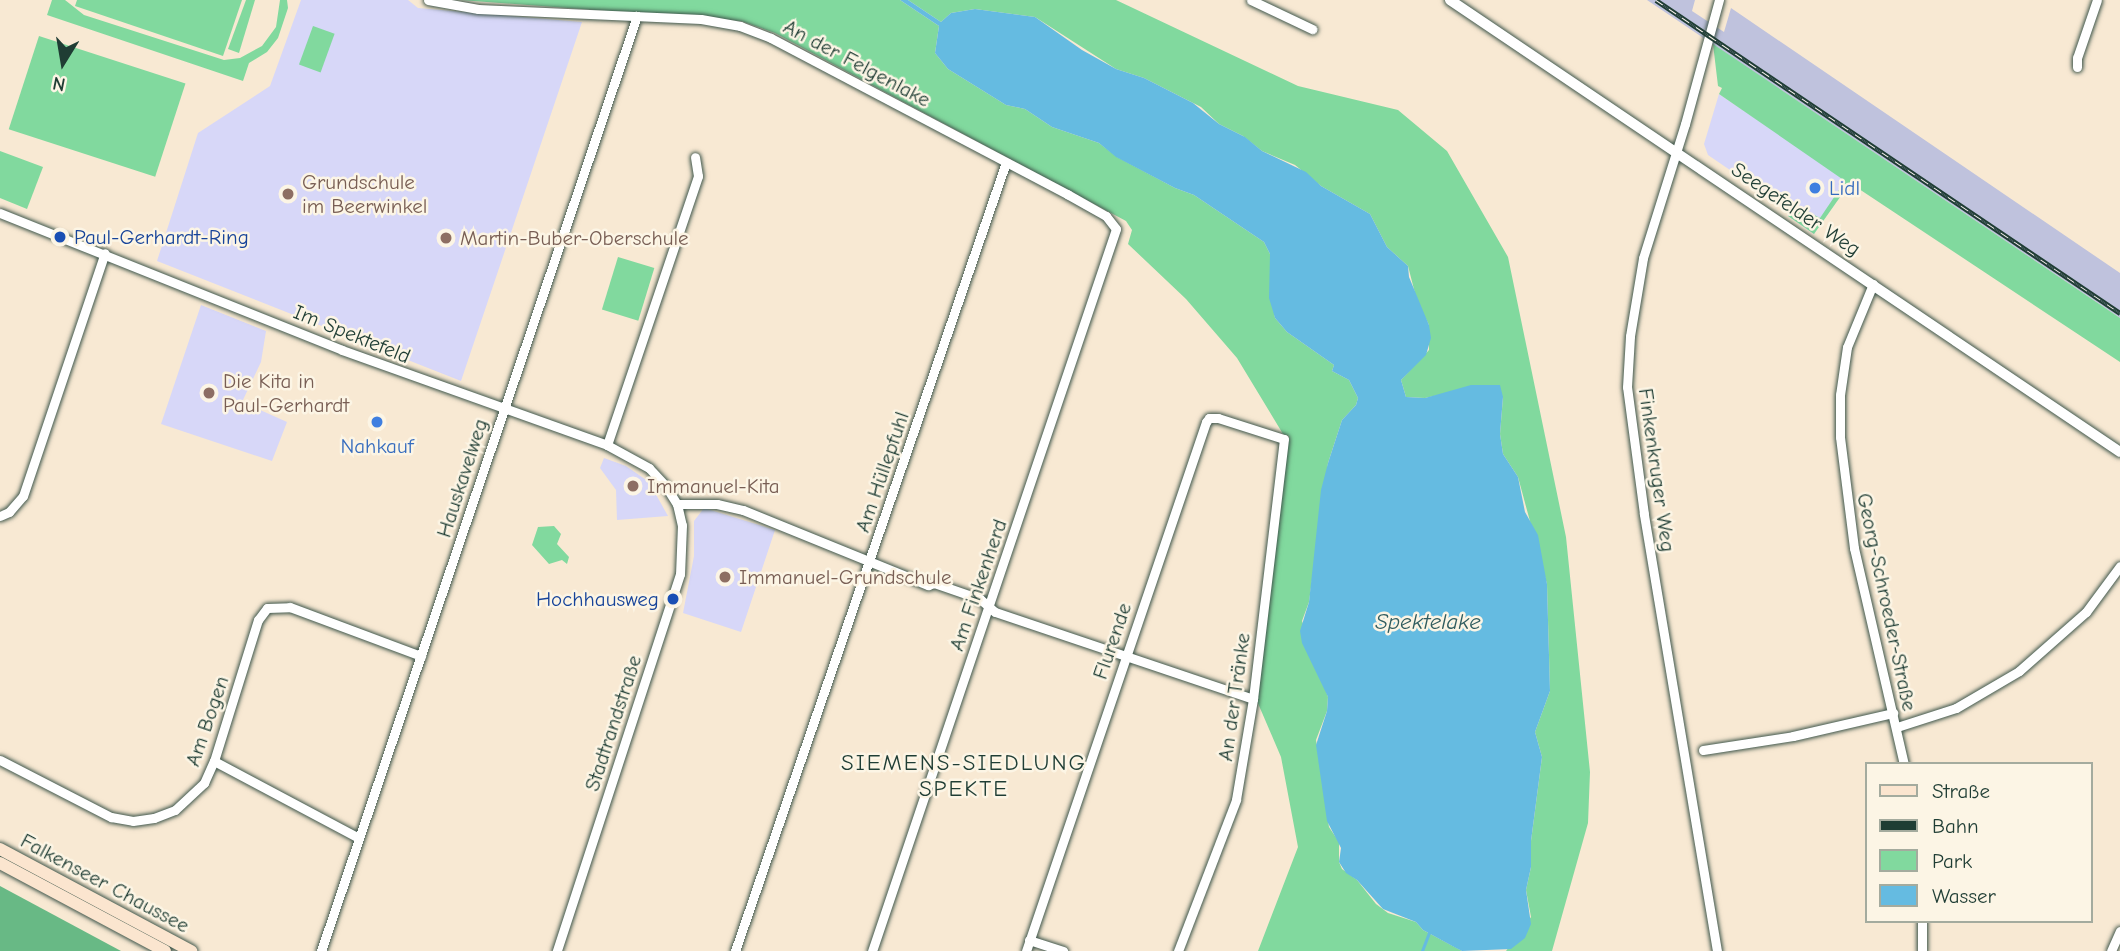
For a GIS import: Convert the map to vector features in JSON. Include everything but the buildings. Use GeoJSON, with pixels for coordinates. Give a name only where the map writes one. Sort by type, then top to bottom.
{"type":"FeatureCollection","features":[{"type":"Feature","properties":{"kind":"main road","name":"Falkenseer Chaussee"},"geometry":{"type":"LineString","coordinates":[[0,849],[191,951]]}},
{"type":"Feature","properties":{"kind":"main road","name":"Falkenseer Chaussee"},"geometry":{"type":"LineString","coordinates":[[0,863],[165,951]]}},
{"type":"Feature","properties":{"kind":"street","name":"An der Felgenlake"},"geometry":{"type":"LineString","coordinates":[[428,0],[478,9],[701,19],[740,26],[771,38],[1006,162],[1106,216],[1116,229]]}},
{"type":"Feature","properties":{"kind":"street"},"geometry":{"type":"LineString","coordinates":[[1251,0],[1312,29]]}},
{"type":"Feature","properties":{"kind":"street","name":"Seegefelder Weg"},"geometry":{"type":"LineString","coordinates":[[1450,0],[2120,452]]}},
{"type":"Feature","properties":{"kind":"street","name":"Finkenkruger Weg"},"geometry":{"type":"LineString","coordinates":[[1717,951],[1665,644],[1628,393],[1630,336],[1638,281],[1719,0]]}},
{"type":"Feature","properties":{"kind":"street"},"geometry":{"type":"LineString","coordinates":[[2077,67],[2077,58],[2097,0]]}},
{"type":"Feature","properties":{"kind":"street","name":"Hauskavelweg"},"geometry":{"type":"LineString","coordinates":[[321,951],[637,16]]}},
{"type":"Feature","properties":{"kind":"street"},"geometry":{"type":"LineString","coordinates":[[607,445],[698,176],[695,157]]}},
{"type":"Feature","properties":{"kind":"street","name":"Am Hüllepfuhl"},"geometry":{"type":"LineString","coordinates":[[736,951],[1006,162]]}},
{"type":"Feature","properties":{"kind":"street","name":"Im Spektefeld"},"geometry":{"type":"LineString","coordinates":[[0,213],[342,350],[502,410],[607,445],[649,468],[677,504]]}},
{"type":"Feature","properties":{"kind":"street","name":"Am Finkenherd"},"geometry":{"type":"LineString","coordinates":[[872,951],[1116,229]]}},
{"type":"Feature","properties":{"kind":"street"},"geometry":{"type":"LineString","coordinates":[[0,516],[15,507],[23,496],[105,253]]}},
{"type":"Feature","properties":{"kind":"street","name":"Georg-Schroeder-Straße"},"geometry":{"type":"LineString","coordinates":[[1873,285],[1847,347],[1840,395],[1840,429],[1854,548],[1904,762]]}},
{"type":"Feature","properties":{"kind":"street","name":"Flurende"},"geometry":{"type":"LineString","coordinates":[[1026,951],[1206,422],[1209,418],[1218,418],[1284,439]]}},
{"type":"Feature","properties":{"kind":"street","name":"An der Tränke"},"geometry":{"type":"LineString","coordinates":[[1178,951],[1236,800],[1253,699],[1284,439]]}},
{"type":"Feature","properties":{"kind":"street"},"geometry":{"type":"LineString","coordinates":[[677,504],[717,504],[743,510],[928,585],[934,583],[980,599],[995,612],[1253,699]]}},
{"type":"Feature","properties":{"kind":"street","name":"Stadtrandstraße"},"geometry":{"type":"LineString","coordinates":[[556,951],[673,598],[683,542],[677,504]]}},
{"type":"Feature","properties":{"kind":"street"},"geometry":{"type":"LineString","coordinates":[[1897,727],[1956,708],[2019,671],[2086,611],[2120,566]]}},
{"type":"Feature","properties":{"kind":"street","name":"Am Bogen"},"geometry":{"type":"LineString","coordinates":[[0,760],[111,817],[133,821],[154,818],[175,810],[204,783],[214,761],[258,620],[267,608],[290,607],[421,656]]}},
{"type":"Feature","properties":{"kind":"street"},"geometry":{"type":"LineString","coordinates":[[1703,750],[1793,736],[1894,713]]}},
{"type":"Feature","properties":{"kind":"street"},"geometry":{"type":"LineString","coordinates":[[214,761],[359,838]]}},
{"type":"Feature","properties":{"kind":"street"},"geometry":{"type":"LineString","coordinates":[[1922,923],[1922,951]]}},
{"type":"Feature","properties":{"kind":"street"},"geometry":{"type":"LineString","coordinates":[[2111,951],[2120,931]]}},
{"type":"Feature","properties":{"kind":"street"},"geometry":{"type":"LineString","coordinates":[[1030,940],[1063,951]]}},
{"type":"Feature","properties":{"kind":"shaded area"},"geometry":{"type":"Polygon","coordinates":[[[301,0],[408,0],[418,8],[582,22],[461,381],[157,261],[198,133],[270,86],[301,0]]]}},
{"type":"Feature","properties":{"kind":"shaded area"},"geometry":{"type":"Polygon","coordinates":[[[1647,0],[1695,0],[1692,11],[1724,32],[1731,8],[2120,273],[2120,318],[1647,0]]]}},
{"type":"Feature","properties":{"kind":"shaded area"},"geometry":{"type":"Polygon","coordinates":[[[1719,94],[1850,182],[1814,234],[1788,216],[1790,211],[1708,155],[1704,144],[1719,94]]]}},
{"type":"Feature","properties":{"kind":"shaded area","name":"Die Kita in Paul-Gerhardt"},"geometry":{"type":"Polygon","coordinates":[[[201,305],[266,331],[261,362],[242,402],[287,422],[272,461],[161,424],[201,305]]]}},
{"type":"Feature","properties":{"kind":"shaded area","name":"Immanuel-Kita"},"geometry":{"type":"Polygon","coordinates":[[[604,458],[626,466],[649,482],[668,516],[617,520],[616,490],[600,468],[604,458]]]}},
{"type":"Feature","properties":{"kind":"shaded area","name":"Immanuel-Grundschule"},"geometry":{"type":"Polygon","coordinates":[[[704,508],[775,530],[741,632],[683,613],[694,556],[694,521],[704,508]]]}},
{"type":"Feature","properties":{"kind":"green space"},"geometry":{"type":"Polygon","coordinates":[[[52,0],[65,0],[84,15],[224,60],[240,58],[262,46],[276,27],[280,0],[287,0],[288,8],[278,38],[267,52],[249,63],[243,81],[47,15],[52,0]]]}},
{"type":"Feature","properties":{"kind":"green space"},"geometry":{"type":"Polygon","coordinates":[[[77,0],[242,0],[223,56],[75,6],[77,0]]]}},
{"type":"Feature","properties":{"kind":"green space"},"geometry":{"type":"Polygon","coordinates":[[[246,0],[255,0],[239,53],[228,49],[246,0]]]}},
{"type":"Feature","properties":{"kind":"green space"},"geometry":{"type":"Polygon","coordinates":[[[460,0],[900,0],[939,26],[935,53],[948,69],[1006,105],[1025,109],[1052,127],[1099,143],[1117,157],[1175,188],[1194,195],[1264,242],[1270,254],[1270,289],[1275,318],[1287,332],[1334,365],[1332,371],[1349,380],[1358,398],[1356,405],[1342,420],[1328,463],[1309,602],[1302,621],[1328,697],[1327,711],[1316,740],[1329,827],[1339,842],[1339,862],[1342,869],[1357,880],[1376,904],[1388,913],[1416,922],[1423,930],[1462,951],[1258,951],[1298,847],[1281,757],[1257,701],[1289,436],[1283,434],[1237,358],[1186,299],[1128,244],[1132,230],[1126,221],[775,33],[741,21],[460,0]]]}},
{"type":"Feature","properties":{"kind":"green space"},"geometry":{"type":"Polygon","coordinates":[[[908,0],[1116,0],[1298,86],[1398,110],[1447,151],[1508,257],[1566,537],[1590,772],[1588,823],[1552,951],[1506,951],[1531,917],[1526,890],[1531,867],[1531,841],[1542,757],[1535,732],[1550,691],[1547,584],[1518,477],[1503,454],[1500,434],[1503,397],[1443,394],[1425,398],[1406,397],[1401,380],[1429,350],[1429,325],[1417,301],[1408,266],[1387,247],[1370,214],[1321,186],[1295,165],[1262,151],[1243,136],[1219,124],[1201,107],[1144,78],[1116,69],[1035,17],[975,9],[951,13],[941,22],[908,0]]]}},
{"type":"Feature","properties":{"kind":"green space"},"geometry":{"type":"Polygon","coordinates":[[[313,26],[335,34],[321,72],[299,65],[313,26]]]}},
{"type":"Feature","properties":{"kind":"green space"},"geometry":{"type":"Polygon","coordinates":[[[39,36],[185,84],[155,177],[9,129],[39,36]]]}},
{"type":"Feature","properties":{"kind":"green space"},"geometry":{"type":"Polygon","coordinates":[[[1713,44],[2120,318],[2120,362],[1850,183],[1814,234],[1788,216],[1798,206],[1820,218],[1845,181],[1719,94],[1722,88],[1718,86],[1713,44]]]}},
{"type":"Feature","properties":{"kind":"green space"},"geometry":{"type":"Polygon","coordinates":[[[0,151],[43,167],[27,209],[0,198],[0,151]]]}},
{"type":"Feature","properties":{"kind":"green space"},"geometry":{"type":"Polygon","coordinates":[[[618,257],[654,268],[638,321],[602,310],[618,257]]]}},
{"type":"Feature","properties":{"kind":"green space"},"geometry":{"type":"Polygon","coordinates":[[[554,526],[561,534],[557,544],[569,557],[567,564],[562,560],[549,564],[532,545],[538,527],[554,526]]]}},
{"type":"Feature","properties":{"kind":"green space"},"geometry":{"type":"Polygon","coordinates":[[[0,886],[121,951],[0,951],[0,886]]]}},
{"type":"Feature","properties":{"kind":"water","name":"Spektelake"},"geometry":{"type":"Polygon","coordinates":[[[900,0],[908,0],[941,22],[951,13],[975,9],[1035,17],[1082,50],[1116,69],[1144,78],[1193,103],[1219,124],[1245,137],[1262,151],[1306,172],[1321,186],[1370,214],[1387,247],[1408,266],[1409,277],[1429,325],[1431,338],[1426,355],[1401,380],[1406,397],[1425,398],[1471,385],[1500,385],[1503,397],[1500,434],[1503,454],[1518,477],[1525,512],[1538,535],[1547,584],[1550,691],[1535,732],[1542,757],[1531,841],[1531,867],[1526,890],[1531,924],[1525,938],[1511,949],[1462,951],[1456,948],[1423,930],[1416,922],[1383,909],[1357,880],[1346,873],[1339,862],[1341,848],[1327,821],[1316,745],[1327,711],[1328,697],[1302,643],[1300,631],[1309,602],[1321,490],[1342,420],[1356,405],[1358,398],[1349,380],[1332,371],[1334,365],[1287,332],[1275,318],[1269,298],[1270,254],[1264,242],[1194,195],[1116,157],[1099,143],[1052,127],[1025,109],[1006,105],[948,69],[935,53],[939,26],[900,0]]]}},
{"type":"Feature","properties":{"kind":"waterway"},"geometry":{"type":"LineString","coordinates":[[1422,951],[1429,933]]}},
{"type":"Feature","properties":{"kind":"railway"},"geometry":{"type":"LineString","coordinates":[[1656,0],[2120,313]]}},
{"type":"Feature","properties":{"kind":"place","name":"Lidl"},"geometry":{"type":"Point","coordinates":[1815,188]}},
{"type":"Feature","properties":{"kind":"place","name":"Grundschule im Beerwinkel"},"geometry":{"type":"Point","coordinates":[288,194]}},
{"type":"Feature","properties":{"kind":"place","name":"Paul-Gerhardt-Ring"},"geometry":{"type":"Point","coordinates":[60,237]}},
{"type":"Feature","properties":{"kind":"place","name":"Martin-Buber-Oberschule"},"geometry":{"type":"Point","coordinates":[446,238]}},
{"type":"Feature","properties":{"kind":"place","name":"Die Kita in Paul-Gerhardt"},"geometry":{"type":"Point","coordinates":[209,393]}},
{"type":"Feature","properties":{"kind":"place","name":"Nahkauf"},"geometry":{"type":"Point","coordinates":[377,422]}},
{"type":"Feature","properties":{"kind":"place","name":"Immanuel-Kita"},"geometry":{"type":"Point","coordinates":[633,486]}},
{"type":"Feature","properties":{"kind":"place","name":"Immanuel-Grundschule"},"geometry":{"type":"Point","coordinates":[725,577]}},
{"type":"Feature","properties":{"kind":"place","name":"Hochhausweg"},"geometry":{"type":"Point","coordinates":[673,599]}},
{"type":"Feature","properties":{"kind":"district","name":"SIEMENS-SIEDLUNG SPEKTE"},"geometry":{"type":"Point","coordinates":[964,776]}}]}
